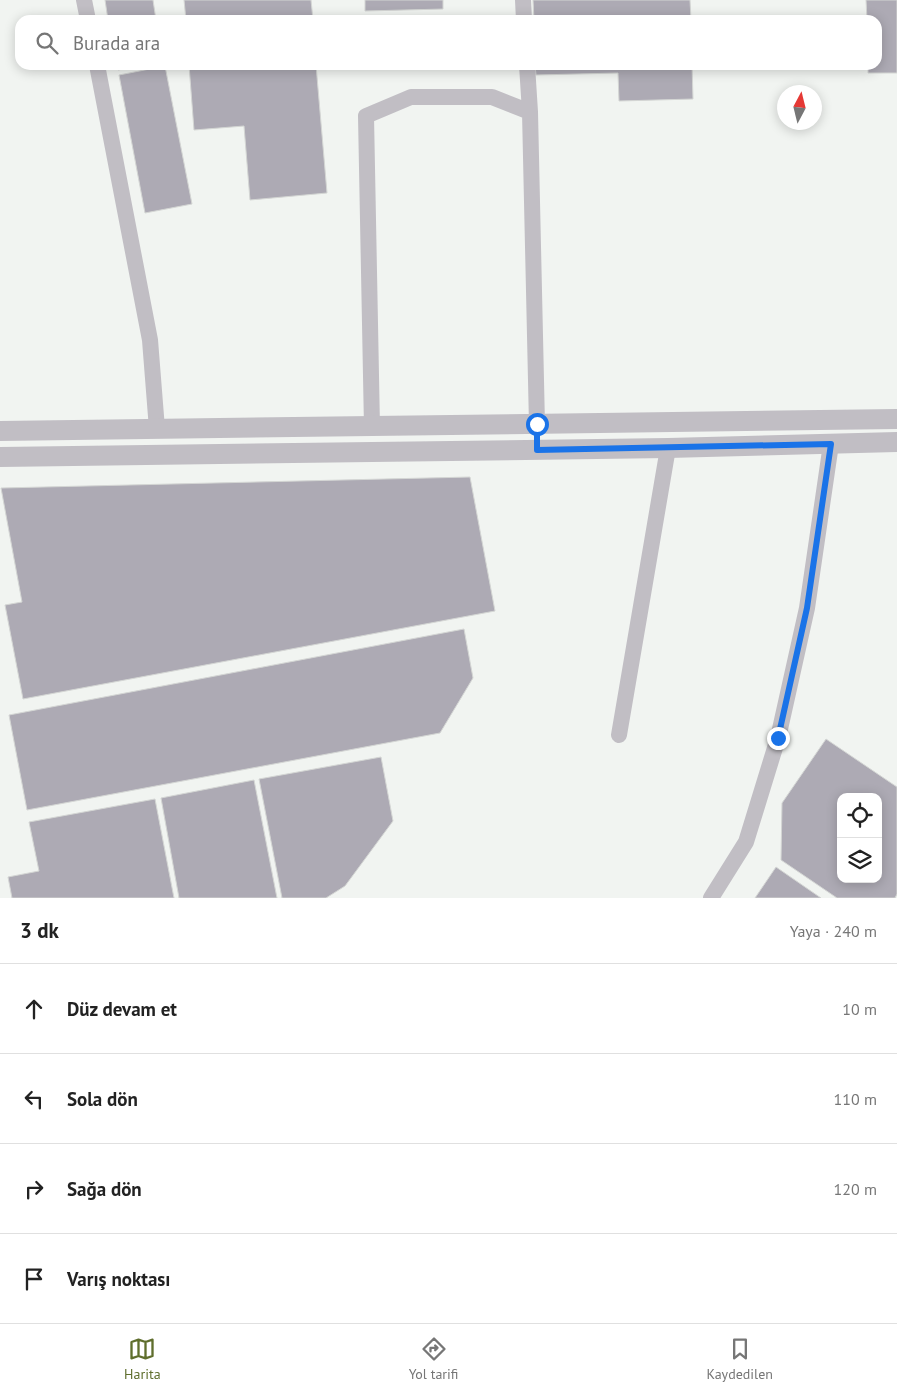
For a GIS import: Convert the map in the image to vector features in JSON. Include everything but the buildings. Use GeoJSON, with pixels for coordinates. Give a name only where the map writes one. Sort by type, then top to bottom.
{"type":"FeatureCollection","features":[{"type":"Feature","properties":{"kind":"street"},"geometry":{"type":"LineString","coordinates":[[84,0],[87,15]]}},
{"type":"Feature","properties":{"kind":"street"},"geometry":{"type":"LineString","coordinates":[[523,0],[524,15]]}},
{"type":"Feature","properties":{"kind":"street"},"geometry":{"type":"LineString","coordinates":[[98,70],[150,340],[160,454]]}},
{"type":"Feature","properties":{"kind":"street"},"geometry":{"type":"LineString","coordinates":[[527,70],[530,112],[537,450]]}},
{"type":"Feature","properties":{"kind":"street"},"geometry":{"type":"LineString","coordinates":[[372,427],[366,116],[411,97],[492,97],[530,112]]}},
{"type":"Feature","properties":{"kind":"street"},"geometry":{"type":"LineString","coordinates":[[0,431],[897,419]]}},
{"type":"Feature","properties":{"kind":"street"},"geometry":{"type":"LineString","coordinates":[[0,456],[668,448],[897,442]]}},
{"type":"Feature","properties":{"kind":"street"},"geometry":{"type":"LineString","coordinates":[[711,898],[746,842],[778,738],[807,608],[831,444]]}},
{"type":"Feature","properties":{"kind":"street"},"geometry":{"type":"LineString","coordinates":[[619,735],[668,448]]}},
{"type":"Feature","properties":{"kind":"route"},"geometry":{"type":"LineString","coordinates":[[537,424],[537,450],[831,444],[807,608],[778,738]]}}]}
